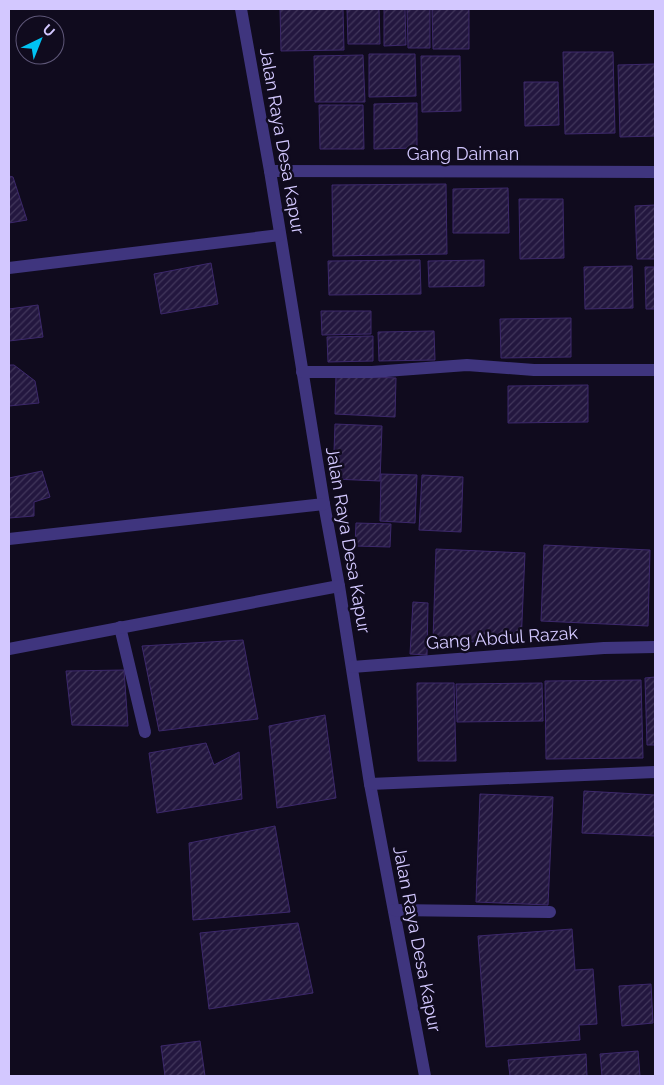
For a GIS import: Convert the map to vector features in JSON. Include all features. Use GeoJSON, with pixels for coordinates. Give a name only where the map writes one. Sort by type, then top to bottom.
{"type":"FeatureCollection","features":[{"type":"Feature","properties":{"kind":"street","name":"Jalan Raya Desa Kapur"},"geometry":{"type":"LineString","coordinates":[[241,9],[270,171],[370,784],[424,1076]]}},
{"type":"Feature","properties":{"kind":"street","name":"Gang Daiman"},"geometry":{"type":"LineString","coordinates":[[270,171],[655,172]]}},
{"type":"Feature","properties":{"kind":"street"},"geometry":{"type":"LineString","coordinates":[[9,268],[280,235]]}},
{"type":"Feature","properties":{"kind":"street"},"geometry":{"type":"LineString","coordinates":[[302,372],[372,372],[467,365],[534,370],[655,370]]}},
{"type":"Feature","properties":{"kind":"street"},"geometry":{"type":"LineString","coordinates":[[9,539],[324,504]]}},
{"type":"Feature","properties":{"kind":"street"},"geometry":{"type":"LineString","coordinates":[[9,649],[339,586]]}},
{"type":"Feature","properties":{"kind":"street"},"geometry":{"type":"LineString","coordinates":[[120,628],[145,732]]}},
{"type":"Feature","properties":{"kind":"street","name":"Gang Abdul Razak"},"geometry":{"type":"LineString","coordinates":[[352,668],[604,648],[655,647]]}},
{"type":"Feature","properties":{"kind":"street"},"geometry":{"type":"LineString","coordinates":[[370,784],[655,772]]}},
{"type":"Feature","properties":{"kind":"street"},"geometry":{"type":"LineString","coordinates":[[394,910],[550,912]]}},
{"type":"Feature","properties":{"kind":"building"},"geometry":{"type":"Polygon","coordinates":[[[280,9],[343,9],[344,50],[281,51],[280,9]]]}},
{"type":"Feature","properties":{"kind":"building"},"geometry":{"type":"Polygon","coordinates":[[[347,9],[379,9],[380,44],[348,44],[347,9]]]}},
{"type":"Feature","properties":{"kind":"building"},"geometry":{"type":"Polygon","coordinates":[[[384,9],[405,9],[406,45],[384,46],[384,9]]]}},
{"type":"Feature","properties":{"kind":"building"},"geometry":{"type":"Polygon","coordinates":[[[407,9],[430,9],[430,48],[408,48],[407,9]]]}},
{"type":"Feature","properties":{"kind":"building"},"geometry":{"type":"Polygon","coordinates":[[[432,9],[469,9],[469,49],[433,49],[432,9]]]}},
{"type":"Feature","properties":{"kind":"building"},"geometry":{"type":"Polygon","coordinates":[[[563,52],[613,52],[615,133],[565,134],[563,52]]]}},
{"type":"Feature","properties":{"kind":"building"},"geometry":{"type":"Polygon","coordinates":[[[369,54],[415,54],[416,96],[369,97],[369,54]]]}},
{"type":"Feature","properties":{"kind":"building"},"geometry":{"type":"Polygon","coordinates":[[[363,55],[365,102],[315,102],[314,56],[363,55]]]}},
{"type":"Feature","properties":{"kind":"building"},"geometry":{"type":"Polygon","coordinates":[[[421,56],[460,56],[461,111],[422,112],[421,56]]]}},
{"type":"Feature","properties":{"kind":"building"},"geometry":{"type":"Polygon","coordinates":[[[655,64],[655,136],[620,137],[618,65],[655,64]]]}},
{"type":"Feature","properties":{"kind":"building"},"geometry":{"type":"Polygon","coordinates":[[[524,82],[558,82],[559,125],[525,126],[524,82]]]}},
{"type":"Feature","properties":{"kind":"building"},"geometry":{"type":"Polygon","coordinates":[[[417,103],[417,148],[374,149],[374,104],[417,103]]]}},
{"type":"Feature","properties":{"kind":"building"},"geometry":{"type":"Polygon","coordinates":[[[319,105],[363,105],[364,149],[320,149],[319,105]]]}},
{"type":"Feature","properties":{"kind":"building"},"geometry":{"type":"Polygon","coordinates":[[[9,176],[13,177],[27,220],[9,223],[9,176]]]}},
{"type":"Feature","properties":{"kind":"building"},"geometry":{"type":"Polygon","coordinates":[[[446,184],[447,254],[333,256],[332,185],[446,184]]]}},
{"type":"Feature","properties":{"kind":"building"},"geometry":{"type":"Polygon","coordinates":[[[508,188],[509,233],[453,233],[453,189],[508,188]]]}},
{"type":"Feature","properties":{"kind":"building"},"geometry":{"type":"Polygon","coordinates":[[[519,199],[563,199],[564,258],[520,259],[519,199]]]}},
{"type":"Feature","properties":{"kind":"building"},"geometry":{"type":"Polygon","coordinates":[[[655,205],[655,259],[637,259],[635,206],[655,205]]]}},
{"type":"Feature","properties":{"kind":"building"},"geometry":{"type":"Polygon","coordinates":[[[420,260],[421,294],[329,295],[328,261],[420,260]]]}},
{"type":"Feature","properties":{"kind":"building"},"geometry":{"type":"Polygon","coordinates":[[[484,260],[484,286],[429,287],[428,261],[484,260]]]}},
{"type":"Feature","properties":{"kind":"building"},"geometry":{"type":"Polygon","coordinates":[[[211,263],[218,304],[161,314],[154,274],[211,263]]]}},
{"type":"Feature","properties":{"kind":"building"},"geometry":{"type":"Polygon","coordinates":[[[632,266],[633,308],[585,309],[584,267],[632,266]]]}},
{"type":"Feature","properties":{"kind":"building"},"geometry":{"type":"Polygon","coordinates":[[[645,267],[655,267],[655,309],[646,309],[645,267]]]}},
{"type":"Feature","properties":{"kind":"building"},"geometry":{"type":"Polygon","coordinates":[[[38,305],[43,337],[9,341],[9,309],[38,305]]]}},
{"type":"Feature","properties":{"kind":"building"},"geometry":{"type":"Polygon","coordinates":[[[321,311],[371,311],[371,334],[322,335],[321,311]]]}},
{"type":"Feature","properties":{"kind":"building"},"geometry":{"type":"Polygon","coordinates":[[[571,318],[571,357],[501,358],[500,319],[571,318]]]}},
{"type":"Feature","properties":{"kind":"building"},"geometry":{"type":"Polygon","coordinates":[[[434,331],[435,360],[379,361],[378,332],[434,331]]]}},
{"type":"Feature","properties":{"kind":"building"},"geometry":{"type":"Polygon","coordinates":[[[373,336],[373,361],[328,362],[327,337],[373,336]]]}},
{"type":"Feature","properties":{"kind":"building"},"geometry":{"type":"Polygon","coordinates":[[[9,365],[14,365],[35,381],[39,403],[9,406],[9,365]]]}},
{"type":"Feature","properties":{"kind":"building"},"geometry":{"type":"Polygon","coordinates":[[[336,375],[396,378],[395,417],[335,414],[336,375]]]}},
{"type":"Feature","properties":{"kind":"building"},"geometry":{"type":"Polygon","coordinates":[[[588,385],[588,422],[508,423],[508,386],[588,385]]]}},
{"type":"Feature","properties":{"kind":"building"},"geometry":{"type":"Polygon","coordinates":[[[335,424],[382,426],[380,481],[333,479],[335,424]]]}},
{"type":"Feature","properties":{"kind":"building"},"geometry":{"type":"Polygon","coordinates":[[[42,471],[50,497],[34,502],[34,516],[9,518],[9,478],[42,471]]]}},
{"type":"Feature","properties":{"kind":"building"},"geometry":{"type":"Polygon","coordinates":[[[381,474],[417,475],[415,523],[380,521],[381,474]]]}},
{"type":"Feature","properties":{"kind":"building"},"geometry":{"type":"Polygon","coordinates":[[[422,475],[463,477],[461,532],[419,530],[422,475]]]}},
{"type":"Feature","properties":{"kind":"building"},"geometry":{"type":"Polygon","coordinates":[[[356,523],[391,524],[390,547],[355,546],[356,523]]]}},
{"type":"Feature","properties":{"kind":"building"},"geometry":{"type":"Polygon","coordinates":[[[544,545],[650,550],[648,626],[541,621],[544,545]]]}},
{"type":"Feature","properties":{"kind":"building"},"geometry":{"type":"Polygon","coordinates":[[[436,549],[525,553],[521,644],[433,640],[436,549]]]}},
{"type":"Feature","properties":{"kind":"building"},"geometry":{"type":"Polygon","coordinates":[[[413,602],[428,603],[427,655],[410,654],[413,602]]]}},
{"type":"Feature","properties":{"kind":"building"},"geometry":{"type":"Polygon","coordinates":[[[243,640],[258,719],[159,731],[142,646],[243,640]]]}},
{"type":"Feature","properties":{"kind":"building"},"geometry":{"type":"Polygon","coordinates":[[[124,670],[128,726],[72,725],[66,671],[124,670]]]}},
{"type":"Feature","properties":{"kind":"building"},"geometry":{"type":"Polygon","coordinates":[[[655,677],[655,745],[647,745],[645,678],[655,677]]]}},
{"type":"Feature","properties":{"kind":"building"},"geometry":{"type":"Polygon","coordinates":[[[641,680],[643,758],[546,759],[545,681],[641,680]]]}},
{"type":"Feature","properties":{"kind":"building"},"geometry":{"type":"Polygon","coordinates":[[[417,683],[454,683],[456,761],[418,761],[417,683]]]}},
{"type":"Feature","properties":{"kind":"building"},"geometry":{"type":"Polygon","coordinates":[[[542,683],[543,721],[457,722],[456,684],[542,683]]]}},
{"type":"Feature","properties":{"kind":"building"},"geometry":{"type":"Polygon","coordinates":[[[325,715],[336,798],[277,808],[269,726],[325,715]]]}},
{"type":"Feature","properties":{"kind":"building"},"geometry":{"type":"Polygon","coordinates":[[[206,743],[214,765],[239,752],[242,799],[157,813],[149,753],[206,743]]]}},
{"type":"Feature","properties":{"kind":"building"},"geometry":{"type":"Polygon","coordinates":[[[584,791],[655,795],[655,836],[582,833],[584,791]]]}},
{"type":"Feature","properties":{"kind":"building"},"geometry":{"type":"Polygon","coordinates":[[[480,794],[553,797],[548,905],[476,902],[480,794]]]}},
{"type":"Feature","properties":{"kind":"building"},"geometry":{"type":"Polygon","coordinates":[[[275,826],[290,912],[193,920],[189,843],[275,826]]]}},
{"type":"Feature","properties":{"kind":"building"},"geometry":{"type":"Polygon","coordinates":[[[298,923],[313,993],[209,1009],[200,933],[298,923]]]}},
{"type":"Feature","properties":{"kind":"building"},"geometry":{"type":"Polygon","coordinates":[[[572,929],[575,970],[593,969],[597,1024],[579,1025],[580,1040],[486,1047],[478,936],[572,929]]]}},
{"type":"Feature","properties":{"kind":"building"},"geometry":{"type":"Polygon","coordinates":[[[651,984],[653,1023],[622,1026],[619,986],[651,984]]]}},
{"type":"Feature","properties":{"kind":"building"},"geometry":{"type":"Polygon","coordinates":[[[200,1041],[205,1076],[165,1076],[161,1046],[200,1041]]]}},
{"type":"Feature","properties":{"kind":"building"},"geometry":{"type":"Polygon","coordinates":[[[638,1051],[640,1076],[602,1076],[600,1054],[638,1051]]]}},
{"type":"Feature","properties":{"kind":"building"},"geometry":{"type":"Polygon","coordinates":[[[586,1054],[587,1076],[510,1076],[508,1060],[586,1054]]]}}]}
